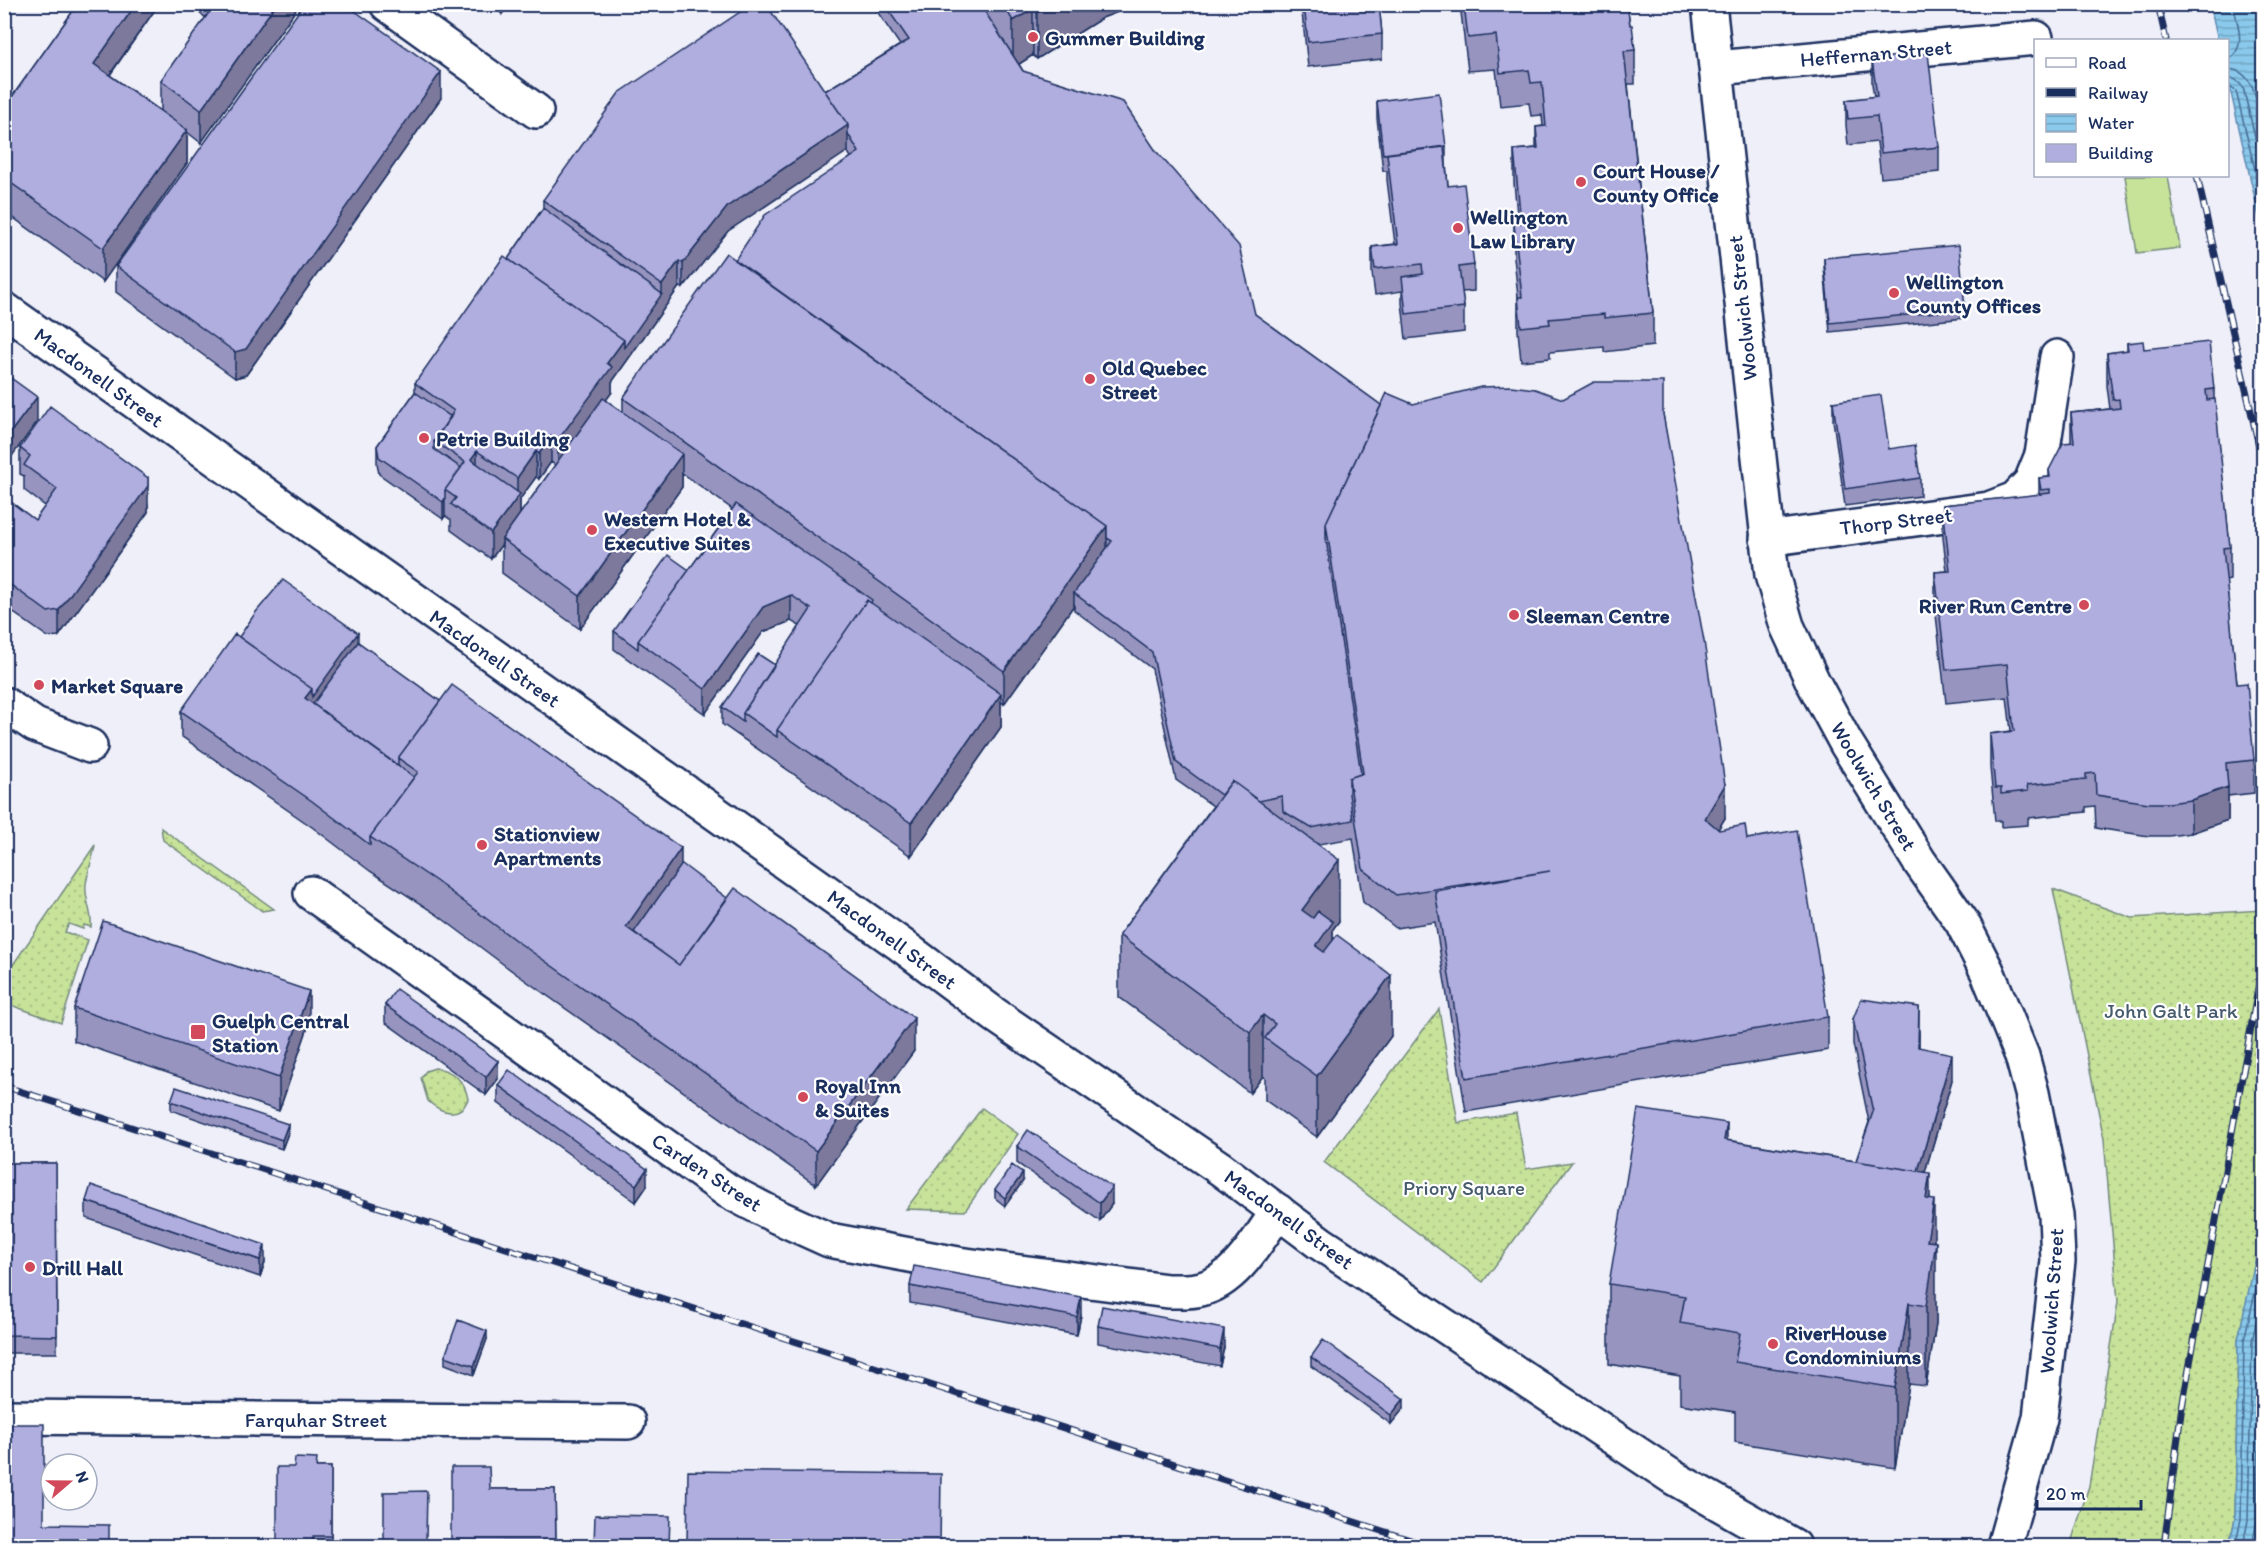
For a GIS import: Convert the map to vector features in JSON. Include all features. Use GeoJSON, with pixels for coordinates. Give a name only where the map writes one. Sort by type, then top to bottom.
{"type":"FeatureCollection","features":[{"type":"Feature","properties":{"kind":"street"},"geometry":{"type":"LineString","coordinates":[[387,4],[536,111]]}},
{"type":"Feature","properties":{"kind":"street","name":"Woolwich Street"},"geometry":{"type":"LineString","coordinates":[[1709,4],[1772,575],[1787,626],[1813,682],[1852,752],[1919,861],[1962,922],[1982,961],[2022,1056],[2038,1121],[2056,1215],[2058,1261],[2040,1418],[2004,1546]]}},
{"type":"Feature","properties":{"kind":"street","name":"Heffernan Street"},"geometry":{"type":"LineString","coordinates":[[1717,69],[2036,38]]}},
{"type":"Feature","properties":{"kind":"street","name":"Macdonell Street"},"geometry":{"type":"LineString","coordinates":[[4,309],[1330,1250],[1674,1478],[1794,1546]]}},
{"type":"Feature","properties":{"kind":"street","name":"Thorp Street"},"geometry":{"type":"LineString","coordinates":[[1767,539],[1989,509],[2015,499],[2031,482],[2042,455],[2057,357]]}},
{"type":"Feature","properties":{"kind":"street"},"geometry":{"type":"LineString","coordinates":[[4,704],[35,725],[90,746]]}},
{"type":"Feature","properties":{"kind":"street","name":"Carden Street"},"geometry":{"type":"LineString","coordinates":[[311,892],[728,1191],[778,1218],[829,1240],[890,1253],[981,1267],[1168,1291],[1200,1290],[1221,1280],[1246,1256],[1278,1211]]}},
{"type":"Feature","properties":{"kind":"street","name":"Farquhar Street"},"geometry":{"type":"LineString","coordinates":[[4,1417],[628,1422]]}},
{"type":"Feature","properties":{"kind":"green space"},"geometry":{"type":"Polygon","coordinates":[[[2125,177],[2168,177],[2180,248],[2137,253],[2125,177]]]}},
{"type":"Feature","properties":{"kind":"green space"},"geometry":{"type":"Polygon","coordinates":[[[161,828],[274,909],[262,911],[163,840],[161,828]]]}},
{"type":"Feature","properties":{"kind":"green space"},"geometry":{"type":"Polygon","coordinates":[[[95,845],[86,890],[91,927],[84,925],[83,929],[69,924],[65,932],[88,940],[61,1023],[5,1003],[5,984],[12,966],[95,845]]]}},
{"type":"Feature","properties":{"kind":"green space","name":"John Galt Park"},"geometry":{"type":"Polygon","coordinates":[[[2053,889],[2132,918],[2263,910],[2264,1226],[2238,1339],[2235,1519],[2229,1546],[2070,1546],[2089,1486],[2118,1302],[2104,1139],[2053,889]]]}},
{"type":"Feature","properties":{"kind":"green space","name":"Priory Square"},"geometry":{"type":"Polygon","coordinates":[[[1439,1009],[1458,1123],[1516,1113],[1526,1169],[1572,1162],[1483,1282],[1324,1162],[1439,1009]]]}},
{"type":"Feature","properties":{"kind":"green space"},"geometry":{"type":"Polygon","coordinates":[[[435,1068],[453,1074],[464,1087],[468,1099],[465,1105],[455,1112],[439,1109],[428,1101],[421,1078],[426,1071],[435,1068]]]}},
{"type":"Feature","properties":{"kind":"green space"},"geometry":{"type":"Polygon","coordinates":[[[982,1108],[1018,1134],[965,1211],[906,1209],[982,1108]]]}},
{"type":"Feature","properties":{"kind":"water"},"geometry":{"type":"Polygon","coordinates":[[[2210,5],[2263,5],[2263,234],[2229,84],[2229,39],[2218,39],[2210,5]]]}},
{"type":"Feature","properties":{"kind":"water"},"geometry":{"type":"Polygon","coordinates":[[[2263,1226],[2263,1546],[2229,1546],[2235,1519],[2238,1339],[2263,1226]]]}},
{"type":"Feature","properties":{"kind":"building"},"geometry":{"type":"Polygon","coordinates":[[[78,4],[136,4],[94,64],[187,130],[103,248],[4,178],[4,108],[78,4]]]}},
{"type":"Feature","properties":{"kind":"building"},"geometry":{"type":"Polygon","coordinates":[[[215,4],[276,4],[201,110],[161,80],[215,4]]]}},
{"type":"Feature","properties":{"kind":"building"},"geometry":{"type":"Polygon","coordinates":[[[304,4],[345,4],[441,72],[246,349],[235,352],[116,266],[304,4]]]}},
{"type":"Feature","properties":{"kind":"building"},"geometry":{"type":"Polygon","coordinates":[[[752,4],[766,4],[848,125],[728,206],[683,263],[679,261],[662,285],[543,200],[619,93],[752,4]]]}},
{"type":"Feature","properties":{"kind":"building","name":"Old Quebec Street"},"geometry":{"type":"Polygon","coordinates":[[[884,4],[980,4],[1023,71],[1123,102],[1156,151],[1239,246],[1255,314],[1381,405],[1326,523],[1326,539],[1361,774],[1349,778],[1353,820],[1311,828],[1283,811],[1282,796],[1259,801],[1232,781],[1221,795],[1176,762],[1152,652],[1074,593],[1112,541],[1107,538],[1107,526],[735,260],[765,215],[859,152],[848,134],[848,125],[825,91],[909,40],[884,4]]]}},
{"type":"Feature","properties":{"kind":"building"},"geometry":{"type":"Polygon","coordinates":[[[1003,4],[1049,4],[1037,12],[1033,9],[1013,21],[1003,4]]]}},
{"type":"Feature","properties":{"kind":"building"},"geometry":{"type":"Polygon","coordinates":[[[1304,4],[1379,4],[1382,34],[1308,42],[1304,4]]]}},
{"type":"Feature","properties":{"kind":"building","name":"Court House / County Office"},"geometry":{"type":"Polygon","coordinates":[[[1464,4],[1627,4],[1635,50],[1624,51],[1653,313],[1604,318],[1604,314],[1549,319],[1550,324],[1521,327],[1518,297],[1522,297],[1514,224],[1521,223],[1514,150],[1538,148],[1536,127],[1546,126],[1542,82],[1531,83],[1529,70],[1500,73],[1496,35],[1468,38],[1464,4]]]}},
{"type":"Feature","properties":{"kind":"building"},"geometry":{"type":"Polygon","coordinates":[[[1928,53],[1939,147],[1881,153],[1877,116],[1848,119],[1846,100],[1877,96],[1872,59],[1928,53]]]}},
{"type":"Feature","properties":{"kind":"building"},"geometry":{"type":"Polygon","coordinates":[[[1439,93],[1446,146],[1383,154],[1377,101],[1439,93]]]}},
{"type":"Feature","properties":{"kind":"building"},"geometry":{"type":"Polygon","coordinates":[[[1444,147],[1448,186],[1464,184],[1474,265],[1459,267],[1464,307],[1406,314],[1402,277],[1423,274],[1422,264],[1375,269],[1372,247],[1398,244],[1387,154],[1444,147]]]}},
{"type":"Feature","properties":{"kind":"building"},"geometry":{"type":"Polygon","coordinates":[[[543,208],[662,294],[624,348],[624,340],[508,259],[543,208]]]}},
{"type":"Feature","properties":{"kind":"building","name":"Wellington County Offices"},"geometry":{"type":"Polygon","coordinates":[[[1959,245],[1965,309],[1830,323],[1824,258],[1959,245]]]}},
{"type":"Feature","properties":{"kind":"building"},"geometry":{"type":"Polygon","coordinates":[[[726,253],[1107,526],[1004,671],[623,398],[726,253]]]}},
{"type":"Feature","properties":{"kind":"building"},"geometry":{"type":"Polygon","coordinates":[[[504,256],[624,340],[607,363],[612,367],[558,440],[551,436],[539,454],[536,451],[517,478],[477,451],[471,459],[520,494],[491,533],[451,504],[456,498],[445,490],[465,462],[434,441],[454,411],[415,383],[504,256]]]}},
{"type":"Feature","properties":{"kind":"building","name":"River Run Centre"},"geometry":{"type":"Polygon","coordinates":[[[2143,341],[2144,349],[2209,342],[2214,389],[2206,390],[2207,400],[2215,399],[2230,547],[2223,548],[2237,684],[2247,683],[2254,760],[2226,763],[2228,787],[2191,800],[2169,803],[2149,803],[2096,795],[2095,773],[2086,774],[2086,779],[2027,785],[2028,791],[2001,794],[2001,788],[1995,788],[1990,734],[2014,731],[2007,664],[1946,670],[1935,572],[1950,571],[1943,505],[2050,493],[2050,489],[2041,490],[2039,478],[2050,477],[2049,470],[2063,443],[2074,442],[2071,413],[2120,408],[2119,399],[2113,400],[2107,353],[2128,350],[2127,343],[2143,341]]]}},
{"type":"Feature","properties":{"kind":"building"},"geometry":{"type":"Polygon","coordinates":[[[4,373],[37,397],[4,441],[4,373]]]}},
{"type":"Feature","properties":{"kind":"building","name":"Sleeman Centre"},"geometry":{"type":"Polygon","coordinates":[[[1594,382],[1663,382],[1663,414],[1704,641],[1725,785],[1705,818],[1719,830],[1745,825],[1747,839],[1797,830],[1828,1017],[1466,1078],[1435,891],[1550,871],[1396,895],[1363,869],[1349,778],[1363,773],[1326,523],[1387,393],[1413,404],[1481,387],[1511,386],[1535,389],[1563,399],[1594,382]]]}},
{"type":"Feature","properties":{"kind":"building"},"geometry":{"type":"Polygon","coordinates":[[[415,392],[451,417],[434,441],[434,449],[461,468],[445,490],[443,502],[379,457],[377,446],[415,392]]]}},
{"type":"Feature","properties":{"kind":"building"},"geometry":{"type":"Polygon","coordinates":[[[1881,395],[1889,449],[1915,445],[1920,478],[1845,489],[1833,402],[1881,395]]]}},
{"type":"Feature","properties":{"kind":"building","name":"Western Hotel & Executive Suites"},"geometry":{"type":"Polygon","coordinates":[[[603,398],[682,454],[580,596],[502,539],[603,398]]]}},
{"type":"Feature","properties":{"kind":"building"},"geometry":{"type":"Polygon","coordinates":[[[50,406],[148,478],[148,486],[59,610],[48,612],[4,580],[4,497],[35,520],[57,489],[24,465],[30,456],[20,448],[50,406]]]}},
{"type":"Feature","properties":{"kind":"building"},"geometry":{"type":"Polygon","coordinates":[[[736,504],[872,600],[871,603],[867,600],[777,730],[777,737],[743,713],[811,609],[791,595],[763,607],[705,689],[638,641],[736,504]]]}},
{"type":"Feature","properties":{"kind":"building"},"geometry":{"type":"Polygon","coordinates":[[[668,555],[689,570],[638,641],[638,649],[614,631],[668,555]]]}},
{"type":"Feature","properties":{"kind":"building"},"geometry":{"type":"Polygon","coordinates":[[[283,580],[358,633],[312,697],[312,689],[239,637],[256,612],[283,580]]]}},
{"type":"Feature","properties":{"kind":"building"},"geometry":{"type":"Polygon","coordinates":[[[867,600],[1001,694],[911,823],[777,730],[867,600]]]}},
{"type":"Feature","properties":{"kind":"building"},"geometry":{"type":"Polygon","coordinates":[[[235,634],[312,689],[305,698],[414,777],[370,837],[370,845],[312,801],[181,711],[235,634]]]}},
{"type":"Feature","properties":{"kind":"building"},"geometry":{"type":"Polygon","coordinates":[[[358,642],[440,701],[398,758],[398,766],[313,704],[358,642]]]}},
{"type":"Feature","properties":{"kind":"building"},"geometry":{"type":"Polygon","coordinates":[[[758,654],[775,665],[743,713],[743,722],[722,707],[758,654]]]}},
{"type":"Feature","properties":{"kind":"building"},"geometry":{"type":"Polygon","coordinates":[[[452,685],[681,848],[626,927],[679,965],[735,888],[914,1018],[816,1151],[515,940],[436,881],[370,837],[418,772],[398,758],[452,685]]]}},
{"type":"Feature","properties":{"kind":"building"},"geometry":{"type":"Polygon","coordinates":[[[1232,781],[1339,860],[1302,910],[1313,918],[1318,911],[1333,922],[1316,946],[1324,952],[1337,935],[1391,975],[1317,1076],[1265,1038],[1275,1024],[1263,1015],[1250,1032],[1119,935],[1232,781]]]}},
{"type":"Feature","properties":{"kind":"building"},"geometry":{"type":"Polygon","coordinates":[[[682,864],[727,898],[679,965],[634,932],[682,864]]]}},
{"type":"Feature","properties":{"kind":"building"},"geometry":{"type":"Polygon","coordinates":[[[103,921],[309,991],[279,1078],[74,1008],[103,921]]]}},
{"type":"Feature","properties":{"kind":"building"},"geometry":{"type":"Polygon","coordinates":[[[396,989],[498,1061],[486,1077],[385,1005],[396,989]]]}},
{"type":"Feature","properties":{"kind":"building"},"geometry":{"type":"Polygon","coordinates":[[[1861,999],[1919,1007],[1918,1047],[1952,1054],[1918,1171],[1856,1161],[1873,1112],[1853,1019],[1861,999]]]}},
{"type":"Feature","properties":{"kind":"building"},"geometry":{"type":"Polygon","coordinates":[[[509,1070],[647,1169],[636,1185],[498,1085],[509,1070]]]}},
{"type":"Feature","properties":{"kind":"building"},"geometry":{"type":"Polygon","coordinates":[[[176,1087],[288,1124],[282,1140],[171,1101],[176,1087]]]}},
{"type":"Feature","properties":{"kind":"building"},"geometry":{"type":"Polygon","coordinates":[[[1638,1109],[1727,1123],[1724,1140],[1930,1173],[1926,1199],[1934,1200],[1927,1241],[1936,1242],[1926,1306],[1909,1303],[1895,1388],[1735,1362],[1740,1333],[1680,1323],[1685,1296],[1609,1284],[1638,1109]]]}},
{"type":"Feature","properties":{"kind":"building"},"geometry":{"type":"Polygon","coordinates":[[[1028,1130],[1112,1187],[1100,1203],[1017,1146],[1028,1130]]]}},
{"type":"Feature","properties":{"kind":"building","name":"Drill Hall"},"geometry":{"type":"Polygon","coordinates":[[[4,1163],[56,1163],[57,1336],[4,1335],[4,1163]]]}},
{"type":"Feature","properties":{"kind":"building"},"geometry":{"type":"Polygon","coordinates":[[[1012,1165],[1023,1173],[1005,1198],[995,1190],[1012,1165]]]}},
{"type":"Feature","properties":{"kind":"building"},"geometry":{"type":"Polygon","coordinates":[[[91,1185],[265,1245],[260,1260],[86,1201],[91,1185]]]}},
{"type":"Feature","properties":{"kind":"building"},"geometry":{"type":"Polygon","coordinates":[[[914,1266],[1081,1297],[1077,1317],[910,1286],[914,1266]]]}},
{"type":"Feature","properties":{"kind":"building"},"geometry":{"type":"Polygon","coordinates":[[[1102,1306],[1224,1329],[1220,1349],[1098,1326],[1102,1306]]]}},
{"type":"Feature","properties":{"kind":"building"},"geometry":{"type":"Polygon","coordinates":[[[458,1320],[487,1331],[474,1366],[445,1356],[458,1320]]]}},
{"type":"Feature","properties":{"kind":"building"},"geometry":{"type":"Polygon","coordinates":[[[1323,1340],[1404,1399],[1391,1415],[1311,1357],[1323,1340]]]}},
{"type":"Feature","properties":{"kind":"building"},"geometry":{"type":"Polygon","coordinates":[[[4,1424],[44,1424],[44,1452],[39,1452],[39,1512],[44,1512],[44,1524],[109,1525],[109,1546],[4,1546],[4,1424]]]}},
{"type":"Feature","properties":{"kind":"building"},"geometry":{"type":"Polygon","coordinates":[[[295,1458],[317,1459],[316,1467],[331,1467],[331,1536],[313,1536],[313,1546],[277,1546],[277,1467],[294,1467],[295,1458]]]}},
{"type":"Feature","properties":{"kind":"building"},"geometry":{"type":"Polygon","coordinates":[[[451,1467],[489,1467],[490,1489],[555,1489],[556,1542],[503,1542],[503,1546],[448,1546],[451,1545],[451,1467]]]}},
{"type":"Feature","properties":{"kind":"building"},"geometry":{"type":"Polygon","coordinates":[[[688,1471],[941,1474],[940,1546],[687,1546],[688,1471]]]}},
{"type":"Feature","properties":{"kind":"building"},"geometry":{"type":"Polygon","coordinates":[[[427,1491],[426,1541],[429,1541],[429,1546],[375,1546],[384,1545],[384,1492],[427,1491]]]}},
{"type":"Feature","properties":{"kind":"building"},"geometry":{"type":"Polygon","coordinates":[[[595,1515],[670,1516],[669,1546],[594,1546],[595,1515]]]}},
{"type":"Feature","properties":{"kind":"railway"},"geometry":{"type":"LineString","coordinates":[[2158,4],[2166,39]]}},
{"type":"Feature","properties":{"kind":"railway"},"geometry":{"type":"LineString","coordinates":[[2197,177],[2264,468]]}},
{"type":"Feature","properties":{"kind":"railway"},"geometry":{"type":"LineString","coordinates":[[2164,1546],[2181,1413],[2264,956]]}},
{"type":"Feature","properties":{"kind":"railway"},"geometry":{"type":"LineString","coordinates":[[4,1086],[1429,1546]]}},
{"type":"Feature","properties":{"kind":"place","name":"Gummer Building"},"geometry":{"type":"Point","coordinates":[1033,37]}},
{"type":"Feature","properties":{"kind":"place","name":"Court House / County Office"},"geometry":{"type":"Point","coordinates":[1581,182]}},
{"type":"Feature","properties":{"kind":"place","name":"Wellington Law Library"},"geometry":{"type":"Point","coordinates":[1458,228]}},
{"type":"Feature","properties":{"kind":"place","name":"Wellington County Offices"},"geometry":{"type":"Point","coordinates":[1894,293]}},
{"type":"Feature","properties":{"kind":"place","name":"Old Quebec Street"},"geometry":{"type":"Point","coordinates":[1090,379]}},
{"type":"Feature","properties":{"kind":"place","name":"Petrie Building"},"geometry":{"type":"Point","coordinates":[424,438]}},
{"type":"Feature","properties":{"kind":"place","name":"Western Hotel & Executive Suites"},"geometry":{"type":"Point","coordinates":[592,530]}},
{"type":"Feature","properties":{"kind":"place","name":"River Run Centre"},"geometry":{"type":"Point","coordinates":[2084,605]}},
{"type":"Feature","properties":{"kind":"place","name":"Sleeman Centre"},"geometry":{"type":"Point","coordinates":[1514,615]}},
{"type":"Feature","properties":{"kind":"place","name":"Market Square"},"geometry":{"type":"Point","coordinates":[39,685]}},
{"type":"Feature","properties":{"kind":"place","name":"Stationview Apartments"},"geometry":{"type":"Point","coordinates":[482,845]}},
{"type":"Feature","properties":{"kind":"place","name":"Guelph Central Station"},"geometry":{"type":"Point","coordinates":[198,1032]}},
{"type":"Feature","properties":{"kind":"place","name":"Royal Inn & Suites"},"geometry":{"type":"Point","coordinates":[803,1097]}},
{"type":"Feature","properties":{"kind":"place","name":"Drill Hall"},"geometry":{"type":"Point","coordinates":[30,1267]}},
{"type":"Feature","properties":{"kind":"place","name":"RiverHouse Condominiums"},"geometry":{"type":"Point","coordinates":[1773,1344]}}]}
